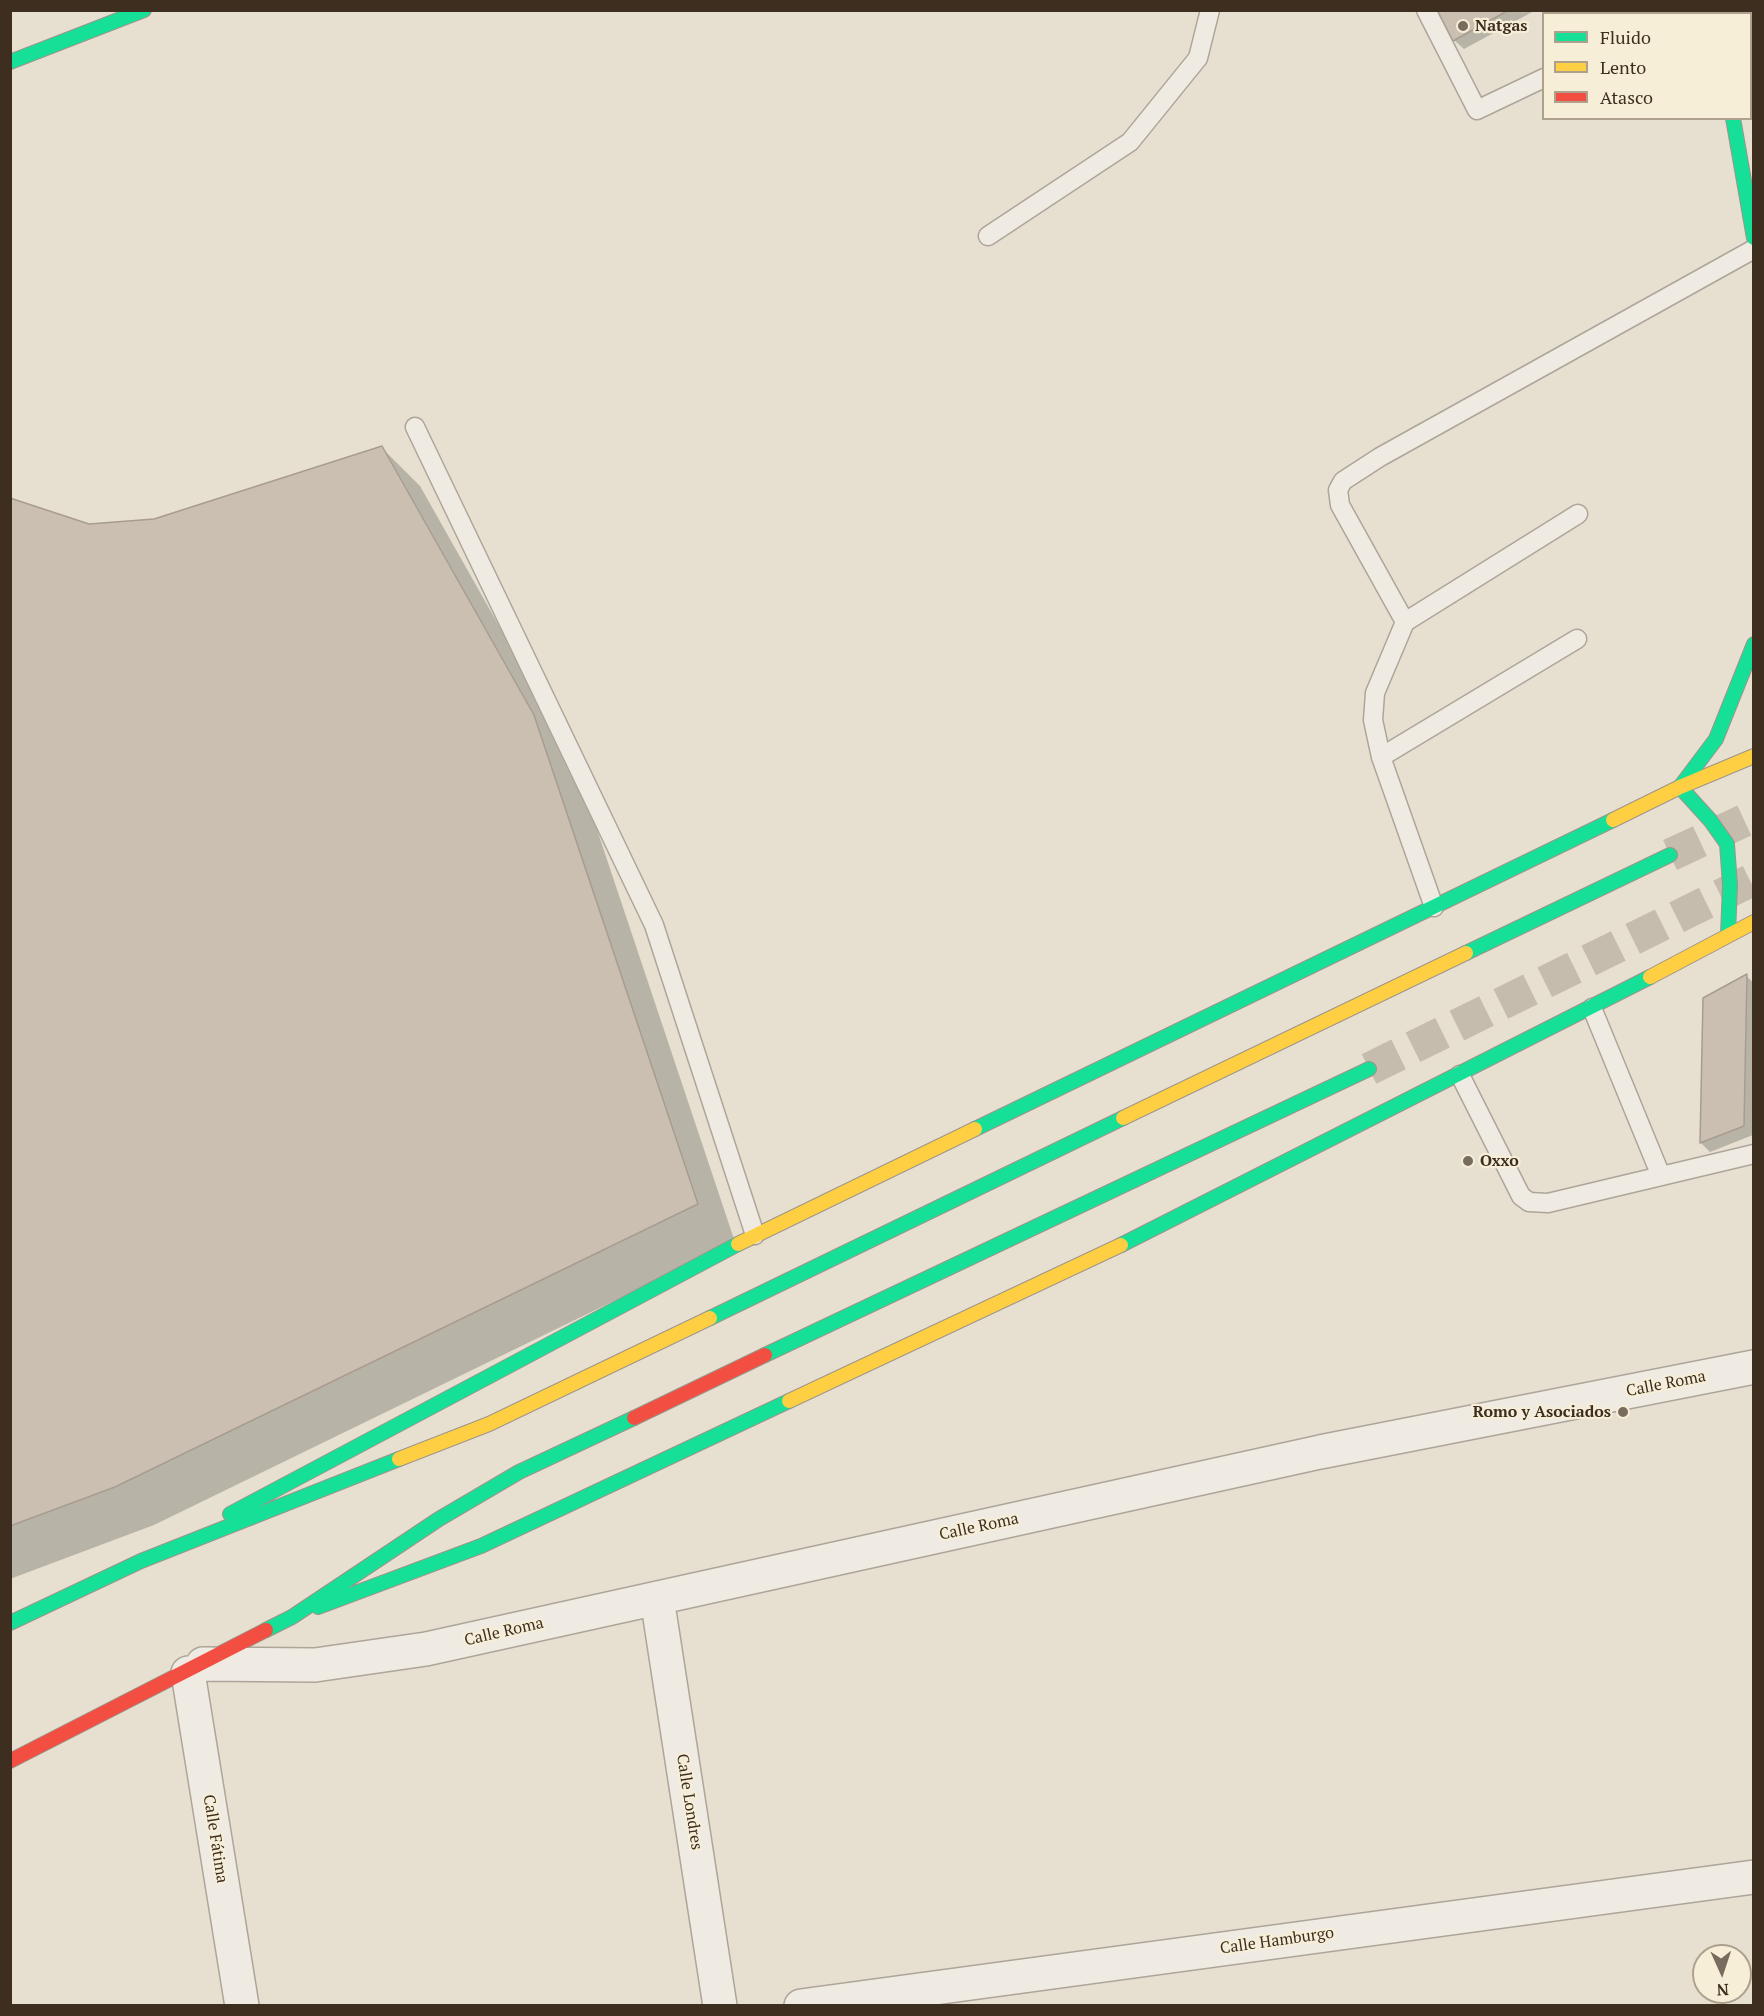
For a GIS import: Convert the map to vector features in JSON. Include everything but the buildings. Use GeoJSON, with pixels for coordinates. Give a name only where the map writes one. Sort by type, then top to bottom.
{"type":"FeatureCollection","features":[{"type":"Feature","properties":{"kind":"street"},"geometry":{"type":"LineString","coordinates":[[10,62],[129,18],[144,10]]}},
{"type":"Feature","properties":{"kind":"street"},"geometry":{"type":"LineString","coordinates":[[96,12],[129,18]]}},
{"type":"Feature","properties":{"kind":"street"},"geometry":{"type":"LineString","coordinates":[[1733,120],[1754,238]]}},
{"type":"Feature","properties":{"kind":"street"},"geometry":{"type":"LineString","coordinates":[[1680,787],[1716,738],[1738,689],[1754,644]]}},
{"type":"Feature","properties":{"kind":"street"},"geometry":{"type":"LineString","coordinates":[[10,1623],[141,1561],[755,1235],[1680,787],[1754,756]]}},
{"type":"Feature","properties":{"kind":"street"},"geometry":{"type":"LineString","coordinates":[[1680,787],[1710,820],[1727,844],[1728,934]]}},
{"type":"Feature","properties":{"kind":"street"},"geometry":{"type":"LineString","coordinates":[[141,1561],[489,1424],[1670,855]]}},
{"type":"Feature","properties":{"kind":"street"},"geometry":{"type":"LineString","coordinates":[[292,1617],[491,1541],[1100,1255],[1592,1008],[1754,922]]}},
{"type":"Feature","properties":{"kind":"street"},"geometry":{"type":"LineString","coordinates":[[10,1761],[292,1617],[439,1518],[519,1472],[1369,1069]]}},
{"type":"Feature","properties":{"kind":"street","name":"Calle Roma"},"geometry":{"type":"LineString","coordinates":[[195,1668],[315,1665],[426,1649],[1320,1452],[1754,1367]]}},
{"type":"Feature","properties":{"kind":"street","name":"Calle Londres"},"geometry":{"type":"LineString","coordinates":[[657,1598],[720,2006]]}},
{"type":"Feature","properties":{"kind":"street","name":"Calle Fátima"},"geometry":{"type":"LineString","coordinates":[[195,1668],[242,2006]]}},
{"type":"Feature","properties":{"kind":"street","name":"Calle Hamburgo"},"geometry":{"type":"LineString","coordinates":[[801,2006],[1754,1877]]}},
{"type":"Feature","properties":{"kind":"lane"},"geometry":{"type":"LineString","coordinates":[[988,236],[1130,142],[1198,58],[1210,10]]}},
{"type":"Feature","properties":{"kind":"lane"},"geometry":{"type":"LineString","coordinates":[[1426,10],[1478,110],[1542,79]]}},
{"type":"Feature","properties":{"kind":"lane"},"geometry":{"type":"LineString","coordinates":[[1405,621],[1340,505],[1338,490],[1343,481],[1400,446],[1754,249]]}},
{"type":"Feature","properties":{"kind":"lane"},"geometry":{"type":"LineString","coordinates":[[415,427],[654,925],[755,1235]]}},
{"type":"Feature","properties":{"kind":"lane"},"geometry":{"type":"LineString","coordinates":[[1434,907],[1381,757],[1373,720],[1375,693],[1405,621],[1578,514]]}},
{"type":"Feature","properties":{"kind":"lane"},"geometry":{"type":"LineString","coordinates":[[1381,757],[1577,639]]}},
{"type":"Feature","properties":{"kind":"lane"},"geometry":{"type":"LineString","coordinates":[[1592,1008],[1661,1176]]}},
{"type":"Feature","properties":{"kind":"lane"},"geometry":{"type":"LineString","coordinates":[[1460,1075],[1521,1196],[1529,1202],[1548,1203],[1754,1154]]}},
{"type":"Feature","properties":{"kind":"tunnel"},"geometry":{"type":"LineString","coordinates":[[1670,855],[1754,816]]}},
{"type":"Feature","properties":{"kind":"tunnel"},"geometry":{"type":"LineString","coordinates":[[1369,1069],[1754,879]]}},
{"type":"Feature","properties":{"kind":"traffic: fast"},"geometry":{"type":"LineString","coordinates":[[10,62],[144,10]]}},
{"type":"Feature","properties":{"kind":"traffic: fast"},"geometry":{"type":"LineString","coordinates":[[1733,120],[1754,238]]}},
{"type":"Feature","properties":{"kind":"traffic: fast"},"geometry":{"type":"LineString","coordinates":[[1728,934],[1730,885],[1727,844],[1710,820],[1680,787],[1716,739],[1754,644]]}},
{"type":"Feature","properties":{"kind":"traffic: fast"},"geometry":{"type":"LineString","coordinates":[[975,1129],[1613,820]]}},
{"type":"Feature","properties":{"kind":"traffic: fast"},"geometry":{"type":"LineString","coordinates":[[1466,953],[1670,855]]}},
{"type":"Feature","properties":{"kind":"traffic: fast"},"geometry":{"type":"LineString","coordinates":[[1121,1245],[1650,977]]}},
{"type":"Feature","properties":{"kind":"traffic: fast"},"geometry":{"type":"LineString","coordinates":[[765,1355],[1369,1069]]}},
{"type":"Feature","properties":{"kind":"traffic: fast"},"geometry":{"type":"LineString","coordinates":[[710,1318],[1123,1118]]}},
{"type":"Feature","properties":{"kind":"traffic: fast"},"geometry":{"type":"LineString","coordinates":[[230,1514],[738,1244]]}},
{"type":"Feature","properties":{"kind":"traffic: fast"},"geometry":{"type":"LineString","coordinates":[[318,1607],[481,1546],[789,1401]]}},
{"type":"Feature","properties":{"kind":"traffic: fast"},"geometry":{"type":"LineString","coordinates":[[266,1630],[292,1617],[439,1519],[519,1472],[634,1418]]}},
{"type":"Feature","properties":{"kind":"traffic: fast"},"geometry":{"type":"LineString","coordinates":[[10,1623],[141,1561],[399,1459]]}},
{"type":"Feature","properties":{"kind":"traffic: slow"},"geometry":{"type":"LineString","coordinates":[[1613,820],[1680,787],[1754,756]]}},
{"type":"Feature","properties":{"kind":"traffic: slow"},"geometry":{"type":"LineString","coordinates":[[1650,977],[1754,922]]}},
{"type":"Feature","properties":{"kind":"traffic: slow"},"geometry":{"type":"LineString","coordinates":[[1123,1118],[1466,953]]}},
{"type":"Feature","properties":{"kind":"traffic: slow"},"geometry":{"type":"LineString","coordinates":[[738,1244],[975,1129]]}},
{"type":"Feature","properties":{"kind":"traffic: slow"},"geometry":{"type":"LineString","coordinates":[[789,1401],[1121,1245]]}},
{"type":"Feature","properties":{"kind":"traffic: slow"},"geometry":{"type":"LineString","coordinates":[[399,1459],[489,1424],[710,1318]]}},
{"type":"Feature","properties":{"kind":"traffic: jam"},"geometry":{"type":"LineString","coordinates":[[634,1418],[765,1355]]}},
{"type":"Feature","properties":{"kind":"traffic: jam"},"geometry":{"type":"LineString","coordinates":[[10,1761],[266,1630]]}},
{"type":"Feature","properties":{"kind":"place","name":"Natgas"},"geometry":{"type":"Point","coordinates":[1463,26]}},
{"type":"Feature","properties":{"kind":"place","name":"Oxxo"},"geometry":{"type":"Point","coordinates":[1468,1161]}},
{"type":"Feature","properties":{"kind":"place","name":"Romo y Asociados"},"geometry":{"type":"Point","coordinates":[1623,1412]}}]}
